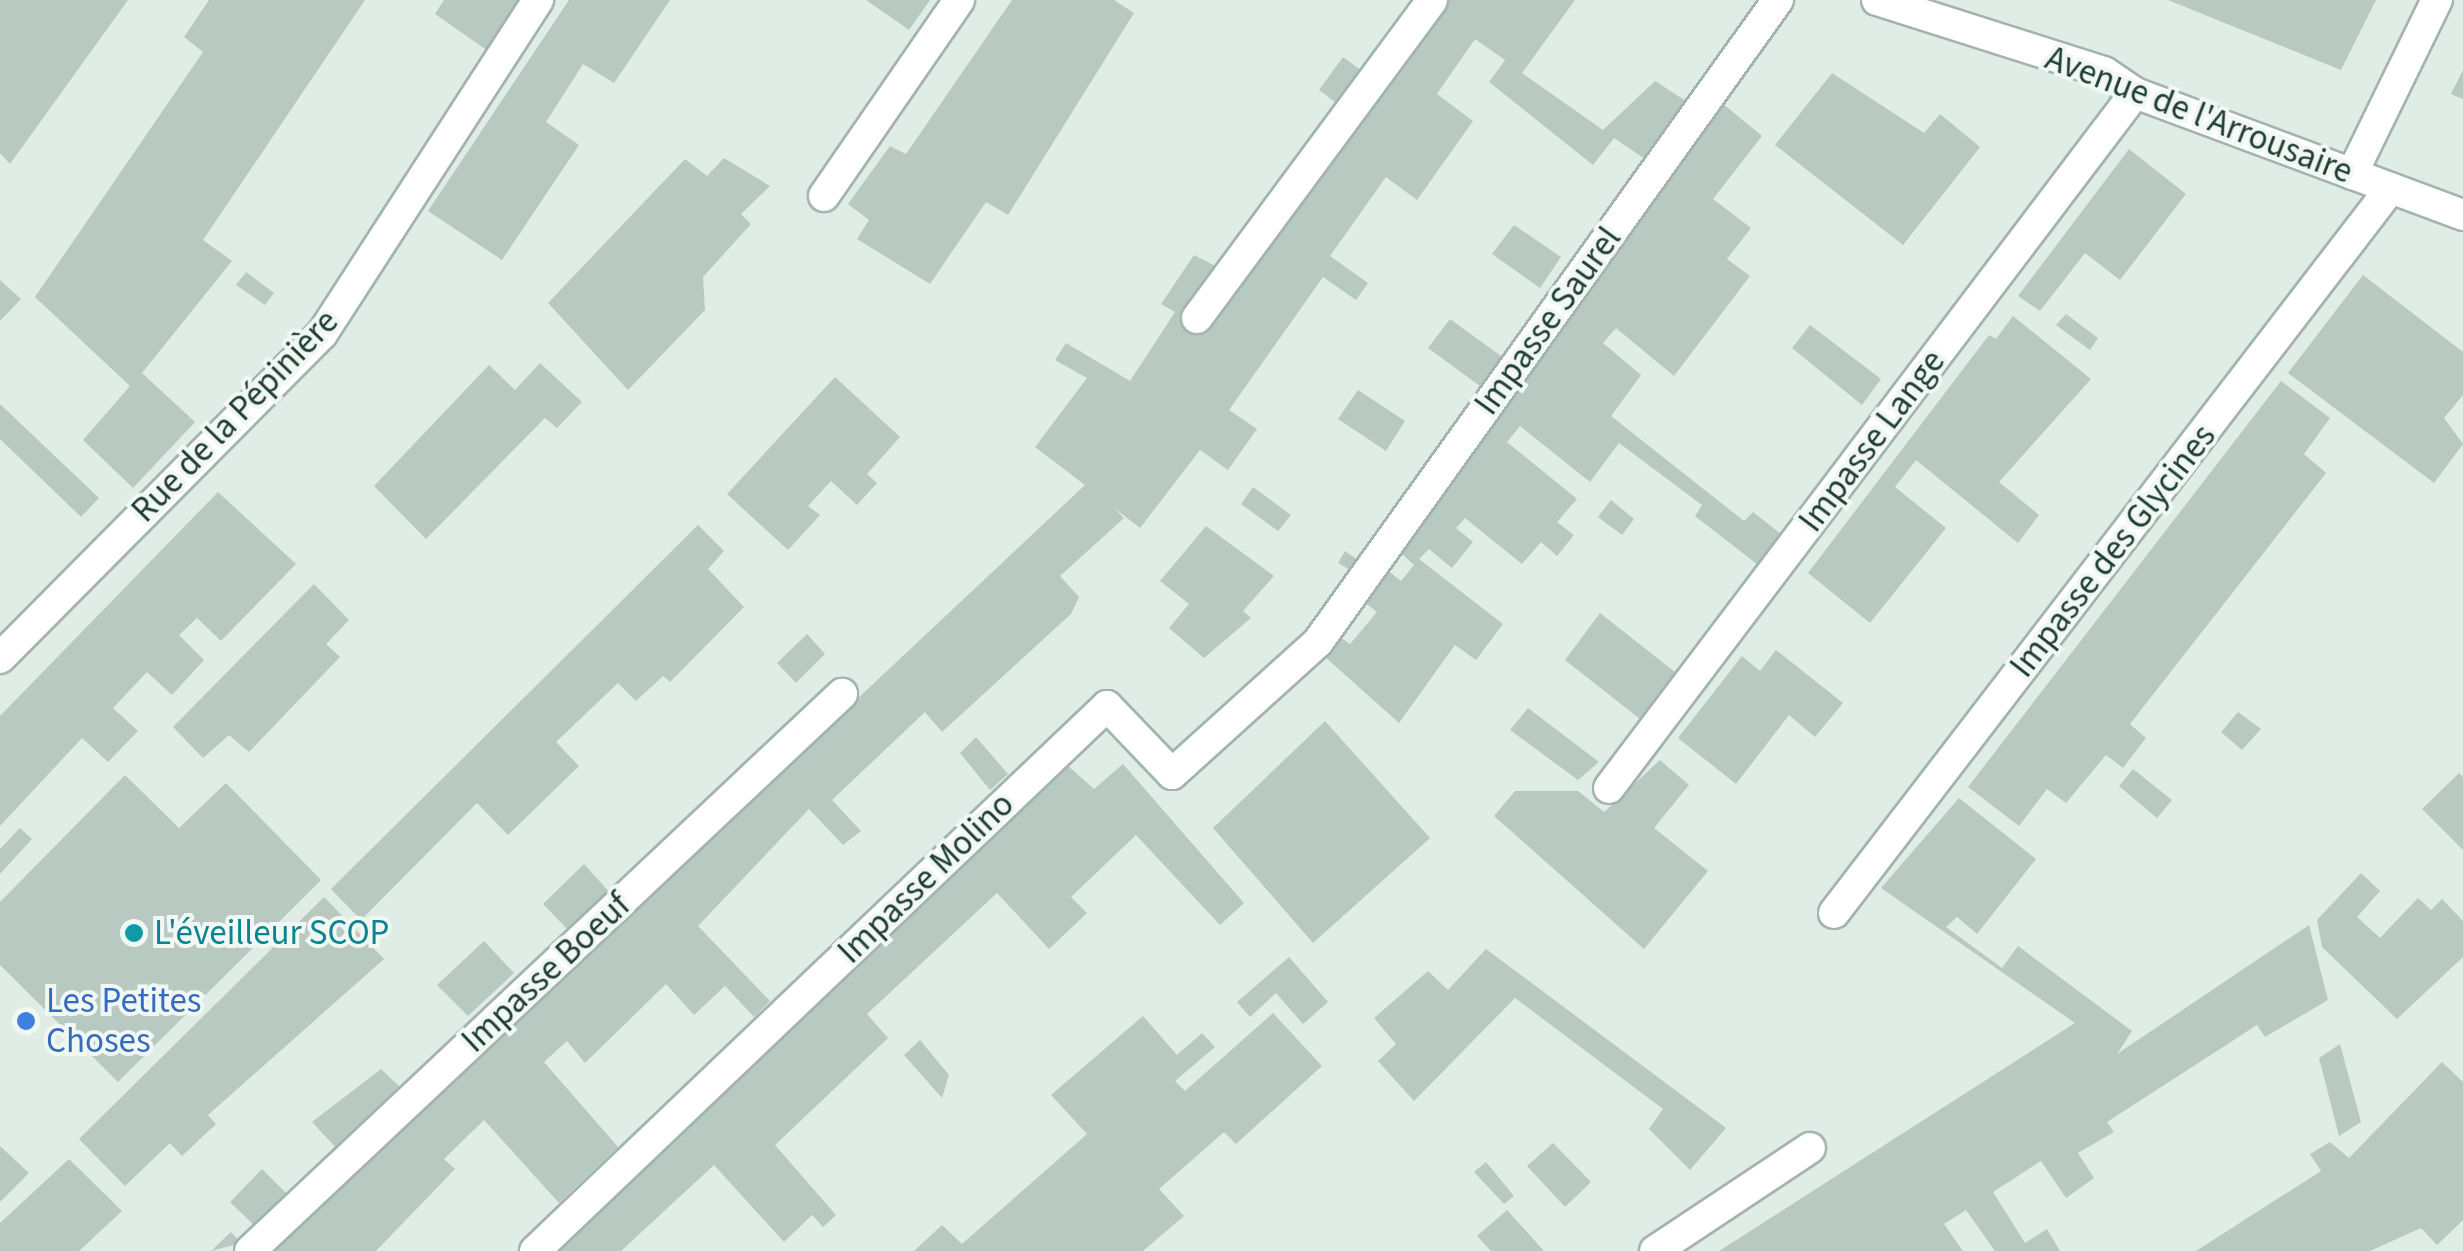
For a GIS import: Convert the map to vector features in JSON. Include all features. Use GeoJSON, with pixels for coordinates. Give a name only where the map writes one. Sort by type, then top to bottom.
{"type":"FeatureCollection","features":[{"type":"Feature","properties":{"kind":"street","name":"Rue de la Pépinière"},"geometry":{"type":"LineString","coordinates":[[0,658],[322,334],[538,0]]}},
{"type":"Feature","properties":{"kind":"street"},"geometry":{"type":"LineString","coordinates":[[824,196],[959,0]]}},
{"type":"Feature","properties":{"kind":"street"},"geometry":{"type":"LineString","coordinates":[[1198,318],[1432,0]]}},
{"type":"Feature","properties":{"kind":"street","name":"Impasse Saurel"},"geometry":{"type":"LineString","coordinates":[[1318,642],[1778,0]]}},
{"type":"Feature","properties":{"kind":"street","name":"Avenue de l'Arrousaire"},"geometry":{"type":"LineString","coordinates":[[1877,0],[1948,12],[2104,72],[2135,94],[2463,215]]}},
{"type":"Feature","properties":{"kind":"street"},"geometry":{"type":"LineString","coordinates":[[2352,174],[2436,0]]}},
{"type":"Feature","properties":{"kind":"street","name":"Impasse Lange"},"geometry":{"type":"LineString","coordinates":[[1609,788],[2135,94]]}},
{"type":"Feature","properties":{"kind":"street","name":"Impasse des Glycines"},"geometry":{"type":"LineString","coordinates":[[1834,914],[2391,188]]}},
{"type":"Feature","properties":{"kind":"street","name":"Impasse Molino"},"geometry":{"type":"LineString","coordinates":[[535,1251],[1107,706],[1172,774],[1318,642]]}},
{"type":"Feature","properties":{"kind":"street","name":"Impasse Boeuf"},"geometry":{"type":"LineString","coordinates":[[250,1251],[842,694]]}},
{"type":"Feature","properties":{"kind":"street"},"geometry":{"type":"LineString","coordinates":[[1655,1251],[1810,1148]]}},
{"type":"Feature","properties":{"kind":"building"},"geometry":{"type":"Polygon","coordinates":[[[0,0],[128,0],[10,164],[0,153],[0,0]]]}},
{"type":"Feature","properties":{"kind":"building"},"geometry":{"type":"Polygon","coordinates":[[[209,0],[365,0],[203,240],[232,261],[142,373],[195,422],[133,488],[83,440],[130,386],[35,297],[203,52],[184,37],[209,0]]]}},
{"type":"Feature","properties":{"kind":"building"},"geometry":{"type":"Polygon","coordinates":[[[444,0],[521,0],[488,51],[435,14],[444,0]]]}},
{"type":"Feature","properties":{"kind":"building"},"geometry":{"type":"Polygon","coordinates":[[[569,0],[670,0],[614,83],[583,64],[546,122],[579,145],[502,260],[428,211],[569,0]]]}},
{"type":"Feature","properties":{"kind":"building"},"geometry":{"type":"Polygon","coordinates":[[[866,0],[930,0],[909,30],[866,0]]]}},
{"type":"Feature","properties":{"kind":"building"},"geometry":{"type":"Polygon","coordinates":[[[1012,0],[1114,0],[1134,13],[1008,215],[986,202],[930,284],[857,239],[869,220],[848,204],[890,146],[906,154],[1012,0]]]}},
{"type":"Feature","properties":{"kind":"building"},"geometry":{"type":"Polygon","coordinates":[[[1443,0],[1575,0],[1522,73],[1603,130],[1655,81],[1689,103],[1648,161],[1614,138],[1593,165],[1489,82],[1505,60],[1475,39],[1437,94],[1473,121],[1417,200],[1386,177],[1330,256],[1368,283],[1356,300],[1323,277],[1229,410],[1257,429],[1228,470],[1200,450],[1140,528],[1113,507],[1124,518],[1060,576],[1079,597],[1071,614],[942,732],[925,712],[832,800],[861,831],[843,845],[809,809],[698,926],[770,1001],[754,1017],[725,986],[694,1015],[666,984],[585,1063],[567,1041],[544,1062],[618,1147],[559,1203],[484,1120],[444,1159],[455,1169],[376,1251],[269,1251],[1085,485],[1035,447],[1087,378],[1055,360],[1066,343],[1130,381],[1175,312],[1161,304],[1194,255],[1223,270],[1188,319],[1206,331],[1443,0]]]}},
{"type":"Feature","properties":{"kind":"building"},"geometry":{"type":"Polygon","coordinates":[[[2168,0],[2376,0],[2341,70],[2168,0]]]}},
{"type":"Feature","properties":{"kind":"building"},"geometry":{"type":"Polygon","coordinates":[[[1343,57],[1366,74],[1342,107],[1319,90],[1343,57]]]}},
{"type":"Feature","properties":{"kind":"building"},"geometry":{"type":"Polygon","coordinates":[[[2463,70],[2463,99],[2451,94],[2463,70]]]}},
{"type":"Feature","properties":{"kind":"building"},"geometry":{"type":"Polygon","coordinates":[[[1832,73],[1924,133],[1940,114],[1980,147],[1903,245],[1775,145],[1832,73]]]}},
{"type":"Feature","properties":{"kind":"building"},"geometry":{"type":"Polygon","coordinates":[[[1722,103],[1762,136],[1713,199],[1751,228],[1727,259],[1750,276],[1674,376],[1616,328],[1603,343],[1641,375],[1611,416],[1744,521],[1753,512],[1786,538],[1762,568],[1695,516],[1702,505],[1619,443],[1590,482],[1520,426],[1507,442],[1577,499],[1557,522],[1574,535],[1557,556],[1541,542],[1522,564],[1465,518],[1456,528],[1473,542],[1452,568],[1429,549],[1419,559],[1503,624],[1476,660],[1455,645],[1399,723],[1323,655],[1337,635],[1350,644],[1377,612],[1363,601],[1386,569],[1401,581],[1414,565],[1398,550],[1722,103]]]}},
{"type":"Feature","properties":{"kind":"building"},"geometry":{"type":"Polygon","coordinates":[[[2129,149],[2186,194],[2120,280],[2085,253],[2040,311],[2018,296],[2129,149]]]}},
{"type":"Feature","properties":{"kind":"building"},"geometry":{"type":"Polygon","coordinates":[[[724,158],[770,186],[741,214],[751,224],[703,277],[705,310],[628,390],[548,303],[685,159],[707,176],[724,158]]]}},
{"type":"Feature","properties":{"kind":"building"},"geometry":{"type":"Polygon","coordinates":[[[1514,225],[1561,257],[1540,288],[1492,254],[1514,225]]]}},
{"type":"Feature","properties":{"kind":"building"},"geometry":{"type":"Polygon","coordinates":[[[246,272],[274,293],[265,305],[236,285],[246,272]]]}},
{"type":"Feature","properties":{"kind":"building"},"geometry":{"type":"Polygon","coordinates":[[[2363,275],[2463,352],[2463,395],[2444,418],[2463,444],[2434,483],[2288,373],[2363,275]]]}},
{"type":"Feature","properties":{"kind":"building"},"geometry":{"type":"Polygon","coordinates":[[[0,280],[21,299],[0,321],[0,280]]]}},
{"type":"Feature","properties":{"kind":"building"},"geometry":{"type":"Polygon","coordinates":[[[2066,314],[2098,338],[2090,350],[2056,325],[2066,314]]]}},
{"type":"Feature","properties":{"kind":"building"},"geometry":{"type":"Polygon","coordinates":[[[2013,316],[2091,379],[1999,482],[2039,515],[2018,543],[1916,460],[1895,487],[1946,528],[1870,623],[1808,573],[1989,335],[1996,339],[2013,316]]]}},
{"type":"Feature","properties":{"kind":"building"},"geometry":{"type":"Polygon","coordinates":[[[1450,319],[1505,359],[1484,389],[1428,348],[1450,319]]]}},
{"type":"Feature","properties":{"kind":"building"},"geometry":{"type":"Polygon","coordinates":[[[1810,325],[1881,379],[1862,405],[1792,348],[1810,325]]]}},
{"type":"Feature","properties":{"kind":"building"},"geometry":{"type":"Polygon","coordinates":[[[540,363],[582,402],[557,428],[545,418],[426,539],[374,486],[489,365],[515,390],[540,363]]]}},
{"type":"Feature","properties":{"kind":"building"},"geometry":{"type":"Polygon","coordinates":[[[835,377],[900,437],[867,474],[877,483],[857,505],[831,481],[808,506],[820,515],[788,550],[727,494],[835,377]]]}},
{"type":"Feature","properties":{"kind":"building"},"geometry":{"type":"Polygon","coordinates":[[[2281,381],[2330,418],[2304,454],[2326,473],[2130,724],[2146,738],[2123,768],[2106,755],[2066,803],[2047,789],[2019,826],[1968,787],[2281,381]]]}},
{"type":"Feature","properties":{"kind":"building"},"geometry":{"type":"Polygon","coordinates":[[[1358,390],[1405,421],[1386,451],[1338,419],[1358,390]]]}},
{"type":"Feature","properties":{"kind":"building"},"geometry":{"type":"Polygon","coordinates":[[[0,404],[99,498],[81,517],[0,439],[0,404]]]}},
{"type":"Feature","properties":{"kind":"building"},"geometry":{"type":"Polygon","coordinates":[[[1253,487],[1291,515],[1278,531],[1241,504],[1253,487]]]}},
{"type":"Feature","properties":{"kind":"building"},"geometry":{"type":"Polygon","coordinates":[[[218,492],[296,564],[221,641],[197,618],[179,635],[204,660],[172,695],[147,672],[113,708],[138,731],[108,762],[82,738],[0,826],[0,716],[218,492]]]}},
{"type":"Feature","properties":{"kind":"building"},"geometry":{"type":"Polygon","coordinates":[[[1611,500],[1634,519],[1622,535],[1598,517],[1611,500]]]}},
{"type":"Feature","properties":{"kind":"building"},"geometry":{"type":"Polygon","coordinates":[[[698,525],[724,551],[708,569],[744,607],[670,682],[663,676],[636,701],[618,683],[556,742],[579,766],[508,835],[477,803],[361,920],[331,889],[698,525]]]}},
{"type":"Feature","properties":{"kind":"building"},"geometry":{"type":"Polygon","coordinates":[[[1206,526],[1274,576],[1243,611],[1251,618],[1204,658],[1169,628],[1189,604],[1160,581],[1206,526]]]}},
{"type":"Feature","properties":{"kind":"building"},"geometry":{"type":"Polygon","coordinates":[[[1345,551],[1358,560],[1350,570],[1338,563],[1345,551]]]}},
{"type":"Feature","properties":{"kind":"building"},"geometry":{"type":"Polygon","coordinates":[[[314,584],[349,620],[326,644],[340,657],[249,752],[229,735],[203,758],[173,727],[314,584]]]}},
{"type":"Feature","properties":{"kind":"building"},"geometry":{"type":"Polygon","coordinates":[[[1600,613],[1680,676],[1645,723],[1565,660],[1600,613]]]}},
{"type":"Feature","properties":{"kind":"building"},"geometry":{"type":"Polygon","coordinates":[[[807,634],[825,654],[796,683],[777,663],[807,634]]]}},
{"type":"Feature","properties":{"kind":"building"},"geometry":{"type":"Polygon","coordinates":[[[1776,650],[1843,703],[1815,737],[1789,715],[1736,784],[1678,738],[1742,656],[1760,671],[1776,650]]]}},
{"type":"Feature","properties":{"kind":"building"},"geometry":{"type":"Polygon","coordinates":[[[1528,708],[1599,762],[1578,780],[1510,730],[1528,708]]]}},
{"type":"Feature","properties":{"kind":"building"},"geometry":{"type":"Polygon","coordinates":[[[2238,712],[2261,729],[2242,750],[2221,732],[2238,712]]]}},
{"type":"Feature","properties":{"kind":"building"},"geometry":{"type":"Polygon","coordinates":[[[1325,721],[1430,838],[1313,943],[1213,828],[1325,721]]]}},
{"type":"Feature","properties":{"kind":"building"},"geometry":{"type":"Polygon","coordinates":[[[976,737],[1008,774],[990,790],[960,753],[976,737]]]}},
{"type":"Feature","properties":{"kind":"building"},"geometry":{"type":"Polygon","coordinates":[[[1660,760],[1689,785],[1654,828],[1708,871],[1644,949],[1494,816],[1515,791],[1578,791],[1604,812],[1660,760]]]}},
{"type":"Feature","properties":{"kind":"building"},"geometry":{"type":"Polygon","coordinates":[[[1066,764],[1094,789],[1123,764],[1244,903],[1220,925],[1136,835],[1071,897],[1087,913],[1049,949],[997,893],[867,1014],[888,1038],[775,1145],[836,1215],[823,1227],[812,1215],[784,1242],[714,1165],[621,1251],[544,1251],[1066,764]]]}},
{"type":"Feature","properties":{"kind":"building"},"geometry":{"type":"Polygon","coordinates":[[[2133,769],[2172,800],[2157,818],[2119,786],[2133,769]]]}},
{"type":"Feature","properties":{"kind":"building"},"geometry":{"type":"Polygon","coordinates":[[[2459,773],[2463,777],[2463,850],[2422,809],[2459,773]]]}},
{"type":"Feature","properties":{"kind":"building","name":"L'éveilleur SCOP"},"geometry":{"type":"Polygon","coordinates":[[[125,775],[179,828],[226,783],[321,880],[118,1082],[0,965],[0,902],[125,775]]]}},
{"type":"Feature","properties":{"kind":"building"},"geometry":{"type":"Polygon","coordinates":[[[1959,798],[2036,859],[1977,934],[1957,917],[1946,927],[2002,968],[2018,946],[2132,1031],[2117,1054],[2309,925],[2328,1000],[2265,1037],[2257,1025],[2107,1122],[2114,1132],[2078,1153],[2094,1178],[2066,1198],[2041,1161],[1993,1192],[2025,1243],[2047,1229],[2060,1251],[1995,1251],[1966,1210],[1944,1224],[1963,1251],[1719,1251],[2075,1023],[1881,888],[1959,798]]]}},
{"type":"Feature","properties":{"kind":"building"},"geometry":{"type":"Polygon","coordinates":[[[20,828],[32,839],[0,874],[0,849],[20,828]]]}},
{"type":"Feature","properties":{"kind":"building"},"geometry":{"type":"Polygon","coordinates":[[[584,864],[612,895],[572,934],[543,904],[584,864]]]}},
{"type":"Feature","properties":{"kind":"building"},"geometry":{"type":"Polygon","coordinates":[[[2361,873],[2380,891],[2357,917],[2380,938],[2418,898],[2431,910],[2442,899],[2463,921],[2463,957],[2397,1019],[2322,947],[2317,920],[2361,873]]]}},
{"type":"Feature","properties":{"kind":"building"},"geometry":{"type":"Polygon","coordinates":[[[324,897],[384,959],[208,1115],[216,1124],[182,1156],[170,1143],[125,1186],[79,1139],[324,897]]]}},
{"type":"Feature","properties":{"kind":"building"},"geometry":{"type":"Polygon","coordinates":[[[484,941],[514,973],[468,1016],[437,985],[484,941]]]}},
{"type":"Feature","properties":{"kind":"building"},"geometry":{"type":"Polygon","coordinates":[[[1486,949],[1726,1128],[1690,1170],[1649,1129],[1663,1109],[1515,998],[1414,1101],[1378,1061],[1396,1044],[1374,1018],[1428,971],[1448,990],[1486,949]]]}},
{"type":"Feature","properties":{"kind":"building"},"geometry":{"type":"Polygon","coordinates":[[[1289,957],[1328,1002],[1303,1024],[1276,993],[1250,1017],[1237,1002],[1289,957]]]}},
{"type":"Feature","properties":{"kind":"building"},"geometry":{"type":"Polygon","coordinates":[[[1273,1013],[1322,1066],[1236,1144],[1224,1132],[1159,1189],[1184,1216],[1143,1251],[914,1251],[942,1225],[962,1244],[1087,1134],[1051,1095],[1143,1016],[1177,1055],[1202,1033],[1215,1047],[1175,1081],[1185,1091],[1273,1013]]]}},
{"type":"Feature","properties":{"kind":"building"},"geometry":{"type":"Polygon","coordinates":[[[920,1040],[949,1075],[942,1098],[904,1055],[920,1040]]]}},
{"type":"Feature","properties":{"kind":"building"},"geometry":{"type":"Polygon","coordinates":[[[2340,1044],[2361,1122],[2339,1136],[2319,1058],[2340,1044]]]}},
{"type":"Feature","properties":{"kind":"building"},"geometry":{"type":"Polygon","coordinates":[[[2442,1062],[2463,1082],[2463,1220],[2437,1245],[2421,1228],[2370,1251],[2196,1251],[2321,1171],[2310,1154],[2330,1142],[2349,1158],[2442,1062]]]}},
{"type":"Feature","properties":{"kind":"building"},"geometry":{"type":"Polygon","coordinates":[[[381,1069],[404,1091],[340,1152],[312,1122],[381,1069]]]}},
{"type":"Feature","properties":{"kind":"building"},"geometry":{"type":"Polygon","coordinates":[[[1553,1143],[1591,1182],[1565,1207],[1527,1166],[1553,1143]]]}},
{"type":"Feature","properties":{"kind":"building"},"geometry":{"type":"Polygon","coordinates":[[[0,1146],[29,1173],[0,1202],[0,1146]]]}},
{"type":"Feature","properties":{"kind":"building"},"geometry":{"type":"Polygon","coordinates":[[[69,1159],[122,1211],[79,1251],[0,1251],[0,1223],[69,1159]]]}},
{"type":"Feature","properties":{"kind":"building"},"geometry":{"type":"Polygon","coordinates":[[[1486,1162],[1514,1196],[1504,1204],[1474,1172],[1486,1162]]]}},
{"type":"Feature","properties":{"kind":"building"},"geometry":{"type":"Polygon","coordinates":[[[262,1169],[290,1197],[257,1228],[230,1202],[262,1169]]]}},
{"type":"Feature","properties":{"kind":"building"},"geometry":{"type":"Polygon","coordinates":[[[1507,1210],[1544,1251],[1491,1251],[1477,1236],[1507,1210]]]}},
{"type":"Feature","properties":{"kind":"building"},"geometry":{"type":"Polygon","coordinates":[[[231,1232],[241,1243],[211,1251],[231,1232]]]}},
{"type":"Feature","properties":{"kind":"place","name":"L'éveilleur SCOP"},"geometry":{"type":"Point","coordinates":[134,933]}},
{"type":"Feature","properties":{"kind":"place","name":"Les Petites Choses"},"geometry":{"type":"Point","coordinates":[26,1021]}}]}
